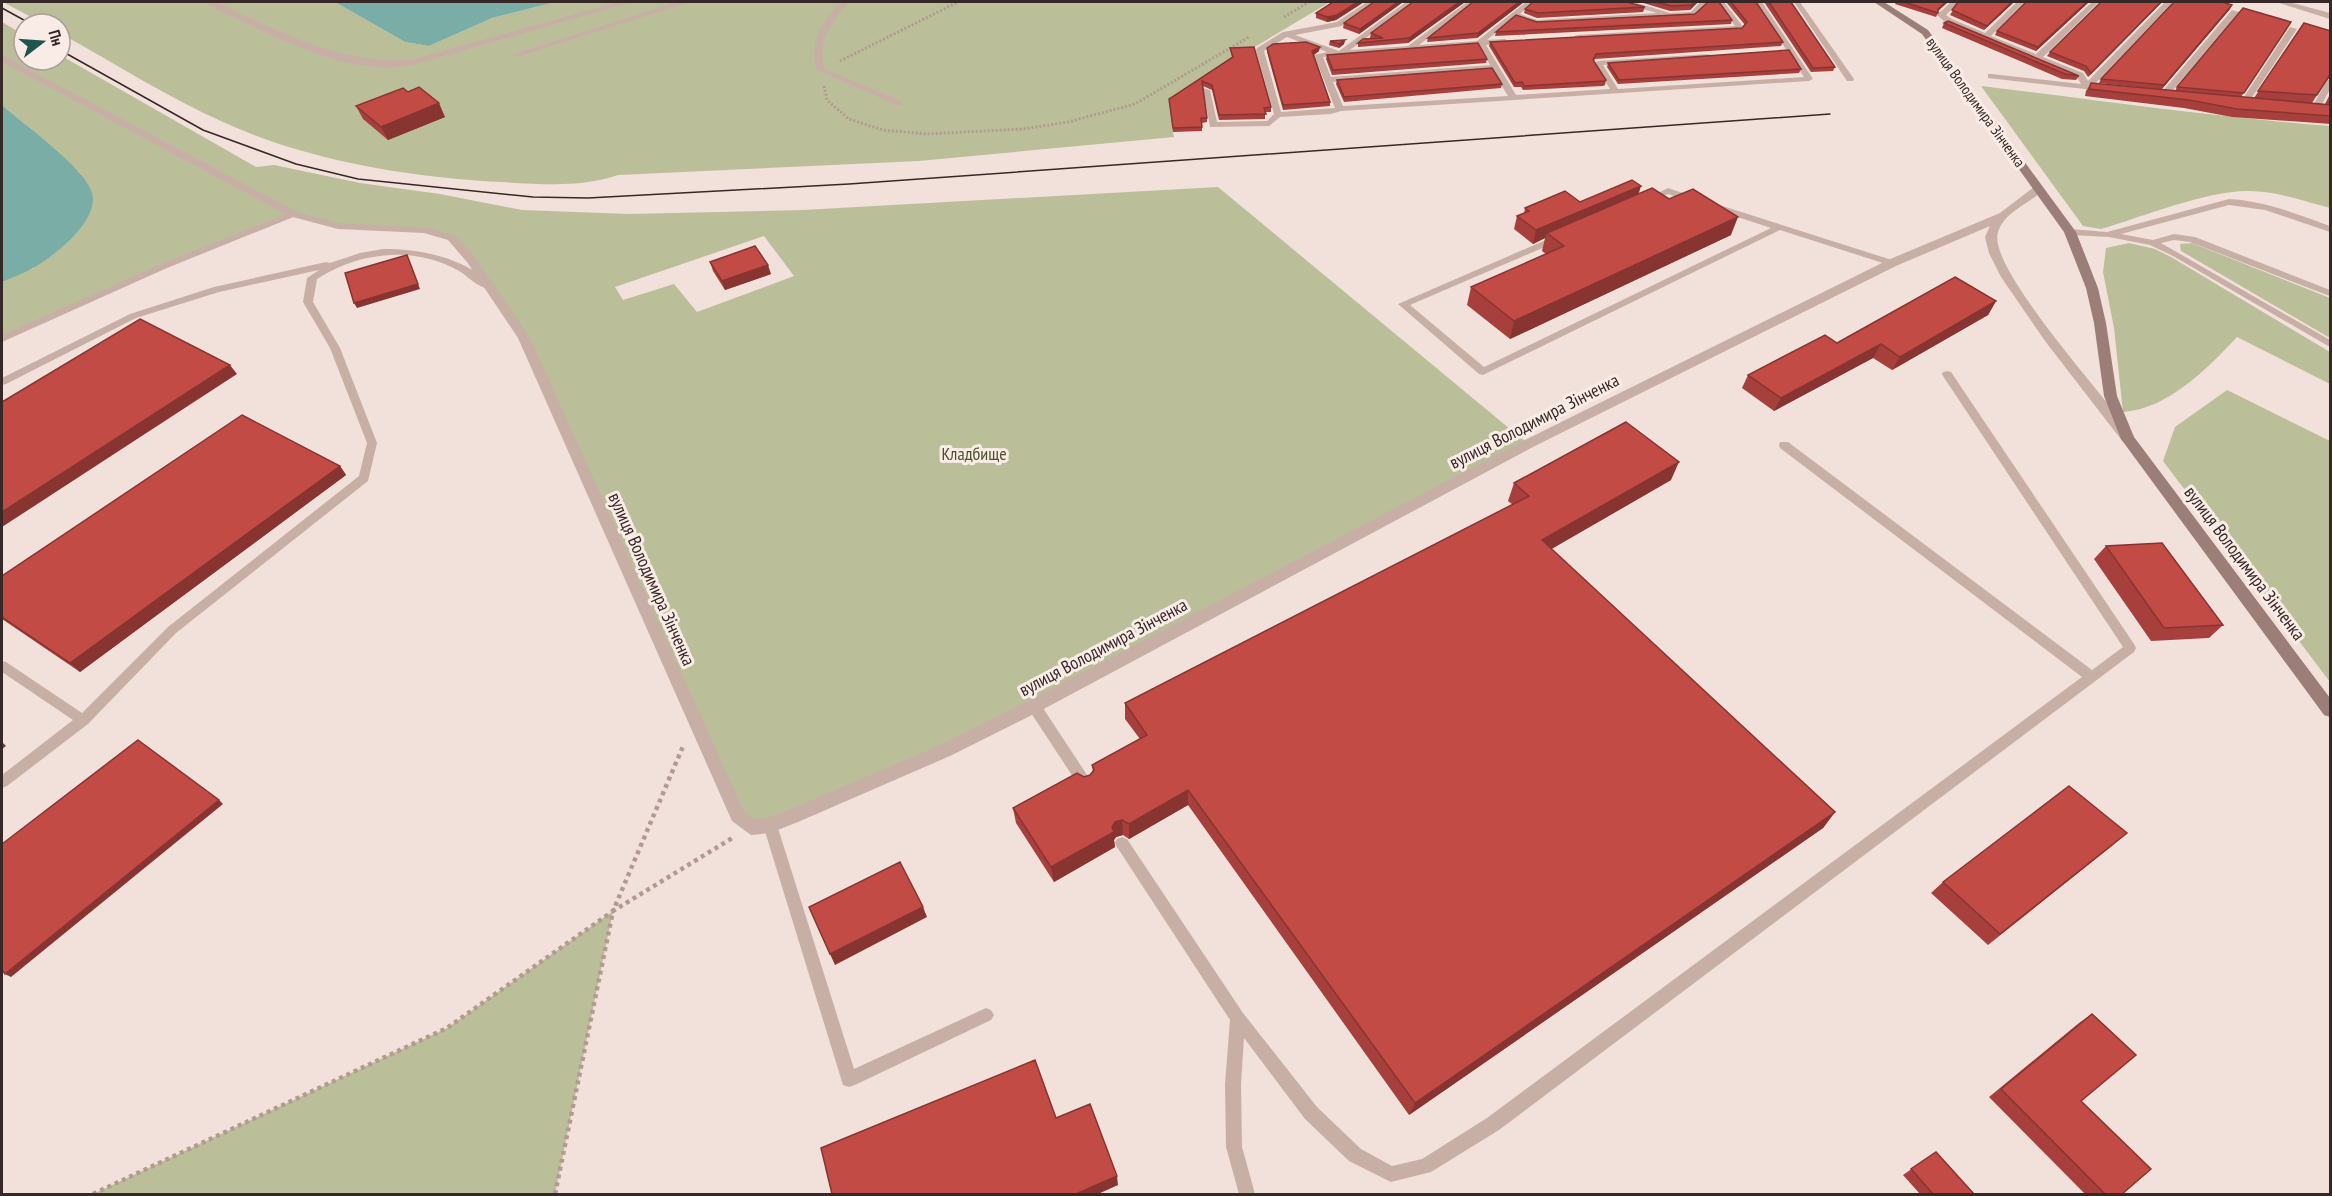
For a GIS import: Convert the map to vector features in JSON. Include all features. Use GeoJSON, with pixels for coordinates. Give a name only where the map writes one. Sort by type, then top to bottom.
{"type":"FeatureCollection","features":[{"type":"Feature","properties":{"kind":"main road","name":"вулиця Володимира Зінченка"},"geometry":{"type":"LineString","coordinates":[[1879,2],[1925,32],[2070,232],[2087,267],[2100,323],[2108,390],[2114,414],[2128,439],[2331,710]]}},
{"type":"Feature","properties":{"kind":"street"},"geometry":{"type":"LineString","coordinates":[[210,2],[278,34],[350,61],[375,66],[410,63],[627,2]]}},
{"type":"Feature","properties":{"kind":"street"},"geometry":{"type":"LineString","coordinates":[[515,55],[685,2]]}},
{"type":"Feature","properties":{"kind":"street"},"geometry":{"type":"LineString","coordinates":[[2281,2],[2331,16]]}},
{"type":"Feature","properties":{"kind":"street","name":"вулиця Володимира Зінченка"},"geometry":{"type":"LineString","coordinates":[[2,58],[293,214],[338,226],[425,230],[452,238],[524,338],[738,816],[751,827],[770,825],[944,751],[1034,706],[1528,444],[1892,263],[2007,214]]}},
{"type":"Feature","properties":{"kind":"street","name":"вулиця Володимира Зінченка"},"geometry":{"type":"LineString","coordinates":[[2038,189],[1993,228],[1990,239],[1993,250],[2032,313],[2078,378],[2128,439]]}},
{"type":"Feature","properties":{"kind":"lane"},"geometry":{"type":"LineString","coordinates":[[845,2],[822,28],[818,46],[821,70],[900,103]]}},
{"type":"Feature","properties":{"kind":"lane"},"geometry":{"type":"LineString","coordinates":[[1278,115],[1260,50],[1286,34],[1339,24],[1371,2]]}},
{"type":"Feature","properties":{"kind":"lane"},"geometry":{"type":"LineString","coordinates":[[1340,54],[1410,2]]}},
{"type":"Feature","properties":{"kind":"lane"},"geometry":{"type":"LineString","coordinates":[[1410,48],[1471,2]]}},
{"type":"Feature","properties":{"kind":"lane"},"geometry":{"type":"LineString","coordinates":[[1480,42],[1530,2]]}},
{"type":"Feature","properties":{"kind":"lane"},"geometry":{"type":"LineString","coordinates":[[1628,2],[1670,15]]}},
{"type":"Feature","properties":{"kind":"lane"},"geometry":{"type":"LineString","coordinates":[[1513,14],[1536,22],[1693,14],[1704,2]]}},
{"type":"Feature","properties":{"kind":"lane"},"geometry":{"type":"LineString","coordinates":[[1563,38],[1740,28],[1721,2]]}},
{"type":"Feature","properties":{"kind":"lane"},"geometry":{"type":"LineString","coordinates":[[1206,90],[1213,125],[1269,123],[1278,115],[1331,112],[1340,109],[1809,80],[1759,2]]}},
{"type":"Feature","properties":{"kind":"lane"},"geometry":{"type":"LineString","coordinates":[[1797,2],[1850,79]]}},
{"type":"Feature","properties":{"kind":"lane"},"geometry":{"type":"LineString","coordinates":[[1955,2],[1941,15],[1949,21],[2039,56],[2080,75],[2087,87]]}},
{"type":"Feature","properties":{"kind":"lane"},"geometry":{"type":"LineString","coordinates":[[1987,35],[2021,2]]}},
{"type":"Feature","properties":{"kind":"lane"},"geometry":{"type":"LineString","coordinates":[[2039,56],[2096,2]]}},
{"type":"Feature","properties":{"kind":"lane"},"geometry":{"type":"LineString","coordinates":[[2087,87],[2169,2]]}},
{"type":"Feature","properties":{"kind":"lane"},"geometry":{"type":"LineString","coordinates":[[2164,95],[2235,12]]}},
{"type":"Feature","properties":{"kind":"lane"},"geometry":{"type":"LineString","coordinates":[[2244,104],[2293,29]]}},
{"type":"Feature","properties":{"kind":"lane"},"geometry":{"type":"LineString","coordinates":[[1286,34],[1340,54]]}},
{"type":"Feature","properties":{"kind":"lane"},"geometry":{"type":"LineString","coordinates":[[1340,109],[1318,55],[1515,40]]}},
{"type":"Feature","properties":{"kind":"lane"},"geometry":{"type":"LineString","coordinates":[[1480,42],[1513,98]]}},
{"type":"Feature","properties":{"kind":"lane"},"geometry":{"type":"LineString","coordinates":[[1779,51],[1791,50]]}},
{"type":"Feature","properties":{"kind":"lane"},"geometry":{"type":"LineString","coordinates":[[1616,92],[1598,63],[1722,55]]}},
{"type":"Feature","properties":{"kind":"lane"},"geometry":{"type":"LineString","coordinates":[[1328,80],[1494,67]]}},
{"type":"Feature","properties":{"kind":"lane"},"geometry":{"type":"LineString","coordinates":[[1991,75],[2109,89]]}},
{"type":"Feature","properties":{"kind":"lane"},"geometry":{"type":"LineString","coordinates":[[2316,108],[2331,82]]}},
{"type":"Feature","properties":{"kind":"lane"},"geometry":{"type":"LineString","coordinates":[[2153,94],[2176,96]]}},
{"type":"Feature","properties":{"kind":"lane"},"geometry":{"type":"LineString","coordinates":[[2233,102],[2256,104]]}},
{"type":"Feature","properties":{"kind":"lane"},"geometry":{"type":"LineString","coordinates":[[2304,108],[2331,110]]}},
{"type":"Feature","properties":{"kind":"lane"},"geometry":{"type":"LineString","coordinates":[[1635,206],[1668,191],[1892,263]]}},
{"type":"Feature","properties":{"kind":"lane"},"geometry":{"type":"LineString","coordinates":[[2107,235],[2229,202],[2264,206],[2331,229]]}},
{"type":"Feature","properties":{"kind":"lane"},"geometry":{"type":"LineString","coordinates":[[2,339],[164,266],[293,214]]}},
{"type":"Feature","properties":{"kind":"lane"},"geometry":{"type":"LineString","coordinates":[[1569,234],[1403,304],[1483,372],[1780,227]]}},
{"type":"Feature","properties":{"kind":"lane"},"geometry":{"type":"LineString","coordinates":[[2070,232],[2107,235],[2153,243],[2331,344]]}},
{"type":"Feature","properties":{"kind":"lane"},"geometry":{"type":"LineString","coordinates":[[2153,243],[2174,237],[2192,239],[2331,293]]}},
{"type":"Feature","properties":{"kind":"lane"},"geometry":{"type":"LineString","coordinates":[[2,382],[40,360],[133,316],[217,290],[375,253],[411,251],[457,266],[488,286]]}},
{"type":"Feature","properties":{"kind":"lane"},"geometry":{"type":"LineString","coordinates":[[2,782],[83,720],[172,630],[364,478],[372,443],[335,348],[308,302],[312,278],[330,264]]}},
{"type":"Feature","properties":{"kind":"lane"},"geometry":{"type":"LineString","coordinates":[[1122,843],[1238,1018],[1311,1113],[1355,1155],[1391,1174],[1425,1166],[1493,1124],[2130,648],[1947,374]]}},
{"type":"Feature","properties":{"kind":"lane"},"geometry":{"type":"LineString","coordinates":[[1784,445],[2092,677]]}},
{"type":"Feature","properties":{"kind":"lane"},"geometry":{"type":"LineString","coordinates":[[2,666],[83,720]]}},
{"type":"Feature","properties":{"kind":"lane"},"geometry":{"type":"LineString","coordinates":[[1034,706],[1086,785]]}},
{"type":"Feature","properties":{"kind":"lane"},"geometry":{"type":"LineString","coordinates":[[770,825],[849,1079],[986,1015]]}},
{"type":"Feature","properties":{"kind":"lane"},"geometry":{"type":"LineString","coordinates":[[1238,1018],[1233,1084],[1234,1147],[1247,1194]]}},
{"type":"Feature","properties":{"kind":"path"},"geometry":{"type":"LineString","coordinates":[[958,2],[821,70],[827,99],[850,120],[886,129],[937,136],[993,133],[1076,122],[1136,104],[1250,36]]}},
{"type":"Feature","properties":{"kind":"path"},"geometry":{"type":"LineString","coordinates":[[1279,20],[1309,2]]}},
{"type":"Feature","properties":{"kind":"path"},"geometry":{"type":"LineString","coordinates":[[555,1194],[613,911],[694,721]]}},
{"type":"Feature","properties":{"kind":"path"},"geometry":{"type":"LineString","coordinates":[[93,1194],[447,1028],[613,911],[751,827]]}},
{"type":"Feature","properties":{"kind":"green space"},"geometry":{"type":"Polygon","coordinates":[[[3,2],[335,2],[405,42],[429,46],[492,18],[555,2],[1330,2],[1248,51],[1231,52],[1234,70],[1195,86],[1173,132],[1174,137],[919,161],[618,175],[589,182],[560,184],[530,184],[430,176],[359,165],[290,147],[256,136],[202,112],[72,40],[72,12],[22,12],[3,2]]]}},
{"type":"Feature","properties":{"kind":"green space","name":"Кладбище"},"geometry":{"type":"Polygon","coordinates":[[[2,22],[12,28],[12,72],[72,72],[72,62],[256,167],[274,165],[360,183],[440,194],[522,210],[629,214],[803,210],[1218,187],[1528,444],[1034,706],[751,827],[524,338],[452,238],[425,230],[360,228],[293,214],[164,266],[2,339],[2,282],[34,268],[81,174],[2,105],[2,22]],[[764,236],[615,287],[623,300],[674,284],[697,312],[794,276],[764,236]]]}},
{"type":"Feature","properties":{"kind":"green space"},"geometry":{"type":"Polygon","coordinates":[[[1981,86],[2199,113],[2330,126],[2330,208],[2269,193],[2233,192],[2195,199],[2101,229],[2083,226],[1981,86]]]}},
{"type":"Feature","properties":{"kind":"green space"},"geometry":{"type":"Polygon","coordinates":[[[2129,243],[2155,249],[2171,257],[2330,352],[2330,384],[2237,337],[2200,374],[2171,395],[2140,409],[2123,412],[2114,328],[2103,272],[2106,248],[2129,243]]]}},
{"type":"Feature","properties":{"kind":"green space"},"geometry":{"type":"Polygon","coordinates":[[[2192,243],[2330,298],[2330,338],[2181,251],[2180,244],[2192,243]]]}},
{"type":"Feature","properties":{"kind":"green space"},"geometry":{"type":"Polygon","coordinates":[[[2227,390],[2330,441],[2330,682],[2163,461],[2175,427],[2227,390]]]}},
{"type":"Feature","properties":{"kind":"green space"},"geometry":{"type":"Polygon","coordinates":[[[613,911],[555,1194],[93,1194],[447,1028],[613,911]]]}},
{"type":"Feature","properties":{"kind":"water"},"geometry":{"type":"Polygon","coordinates":[[[335,2],[555,2],[492,18],[429,46],[405,42],[335,2]]]}},
{"type":"Feature","properties":{"kind":"water"},"geometry":{"type":"Polygon","coordinates":[[[2,105],[76,169],[91,190],[93,201],[84,224],[65,245],[35,267],[2,282],[2,105]]]}},
{"type":"Feature","properties":{"kind":"building"},"geometry":{"type":"Polygon","coordinates":[[[1333,2],[1358,2],[1337,15],[1327,17],[1316,13],[1333,2]]]}},
{"type":"Feature","properties":{"kind":"building"},"geometry":{"type":"Polygon","coordinates":[[[1374,2],[1398,2],[1360,29],[1344,23],[1374,2]]]}},
{"type":"Feature","properties":{"kind":"building"},"geometry":{"type":"Polygon","coordinates":[[[1413,2],[1459,2],[1409,38],[1358,43],[1363,39],[1383,38],[1371,33],[1413,2]]]}},
{"type":"Feature","properties":{"kind":"building"},"geometry":{"type":"Polygon","coordinates":[[[1473,2],[1519,2],[1478,33],[1428,38],[1473,2]]]}},
{"type":"Feature","properties":{"kind":"building"},"geometry":{"type":"Polygon","coordinates":[[[1533,2],[1626,2],[1645,7],[1538,13],[1525,9],[1533,2]]]}},
{"type":"Feature","properties":{"kind":"building"},"geometry":{"type":"Polygon","coordinates":[[[1656,2],[1695,2],[1691,5],[1672,6],[1656,2]]]}},
{"type":"Feature","properties":{"kind":"building"},"geometry":{"type":"Polygon","coordinates":[[[1708,2],[1719,2],[1732,20],[1496,32],[1516,15],[1537,22],[1695,14],[1708,2]]]}},
{"type":"Feature","properties":{"kind":"building"},"geometry":{"type":"Polygon","coordinates":[[[1731,2],[1756,2],[1783,42],[1596,54],[1593,60],[1606,80],[1604,81],[1524,86],[1522,82],[1515,83],[1490,42],[1742,28],[1747,22],[1731,2]]]}},
{"type":"Feature","properties":{"kind":"building"},"geometry":{"type":"Polygon","coordinates":[[[1769,2],[1791,2],[1835,67],[1813,68],[1769,2]]]}},
{"type":"Feature","properties":{"kind":"building"},"geometry":{"type":"Polygon","coordinates":[[[1904,2],[1946,2],[1938,9],[1938,13],[1904,2]]]}},
{"type":"Feature","properties":{"kind":"building"},"geometry":{"type":"Polygon","coordinates":[[[1958,2],[2012,2],[1987,26],[1952,10],[1958,2]]]}},
{"type":"Feature","properties":{"kind":"building"},"geometry":{"type":"Polygon","coordinates":[[[2026,2],[2087,2],[2038,47],[1997,31],[2026,2]]]}},
{"type":"Feature","properties":{"kind":"building"},"geometry":{"type":"Polygon","coordinates":[[[2101,2],[2161,2],[2091,73],[2086,66],[2050,52],[2101,2]]]}},
{"type":"Feature","properties":{"kind":"building"},"geometry":{"type":"Polygon","coordinates":[[[2174,2],[2222,2],[2232,5],[2164,85],[2101,79],[2174,2]]]}},
{"type":"Feature","properties":{"kind":"building"},"geometry":{"type":"Polygon","coordinates":[[[2243,8],[2291,22],[2244,93],[2177,87],[2243,8]]]}},
{"type":"Feature","properties":{"kind":"building"},"geometry":{"type":"Polygon","coordinates":[[[1948,21],[2079,76],[2065,74],[1944,23],[1948,21]]]}},
{"type":"Feature","properties":{"kind":"building"},"geometry":{"type":"Polygon","coordinates":[[[2304,23],[2331,31],[2331,73],[2317,95],[2258,91],[2304,23]]]}},
{"type":"Feature","properties":{"kind":"building"},"geometry":{"type":"Polygon","coordinates":[[[1345,40],[1339,44],[1330,41],[1345,40]]]}},
{"type":"Feature","properties":{"kind":"building"},"geometry":{"type":"Polygon","coordinates":[[[1306,42],[1320,47],[1312,51],[1330,102],[1283,105],[1267,48],[1273,44],[1306,42]]]}},
{"type":"Feature","properties":{"kind":"building"},"geometry":{"type":"Polygon","coordinates":[[[1478,43],[1487,59],[1333,70],[1327,55],[1478,43]]]}},
{"type":"Feature","properties":{"kind":"building"},"geometry":{"type":"Polygon","coordinates":[[[1254,47],[1271,107],[1264,108],[1266,114],[1219,115],[1212,85],[1202,81],[1207,118],[1201,118],[1202,127],[1173,128],[1169,99],[1233,57],[1230,48],[1254,47]]]}},
{"type":"Feature","properties":{"kind":"building"},"geometry":{"type":"Polygon","coordinates":[[[1789,50],[1801,69],[1619,80],[1608,63],[1789,50]]]}},
{"type":"Feature","properties":{"kind":"building"},"geometry":{"type":"Polygon","coordinates":[[[1492,68],[1502,84],[1344,97],[1337,80],[1492,68]]]}},
{"type":"Feature","properties":{"kind":"building"},"geometry":{"type":"Polygon","coordinates":[[[2091,83],[2331,105],[2331,116],[2237,109],[2189,100],[2089,89],[2091,83]]]}},
{"type":"Feature","properties":{"kind":"building"},"geometry":{"type":"Polygon","coordinates":[[[419,87],[439,103],[381,127],[356,106],[403,88],[408,92],[419,87]]]}},
{"type":"Feature","properties":{"kind":"building"},"geometry":{"type":"Polygon","coordinates":[[[1632,180],[1641,186],[1536,230],[1517,216],[1529,211],[1525,208],[1565,191],[1580,202],[1632,180]]]}},
{"type":"Feature","properties":{"kind":"building"},"geometry":{"type":"Polygon","coordinates":[[[1652,188],[1669,199],[1693,189],[1738,217],[1514,321],[1471,287],[1564,246],[1547,233],[1652,188]]]}},
{"type":"Feature","properties":{"kind":"building"},"geometry":{"type":"Polygon","coordinates":[[[755,246],[768,265],[722,281],[710,262],[755,246]]]}},
{"type":"Feature","properties":{"kind":"building"},"geometry":{"type":"Polygon","coordinates":[[[407,255],[418,284],[354,303],[345,273],[407,255]]]}},
{"type":"Feature","properties":{"kind":"building"},"geometry":{"type":"Polygon","coordinates":[[[1955,277],[1996,301],[1900,357],[1881,344],[1781,398],[1748,375],[1825,335],[1837,343],[1955,277]]]}},
{"type":"Feature","properties":{"kind":"building"},"geometry":{"type":"Polygon","coordinates":[[[140,319],[230,365],[2,512],[2,402],[140,319]]]}},
{"type":"Feature","properties":{"kind":"building"},"geometry":{"type":"Polygon","coordinates":[[[242,415],[340,466],[70,663],[2,617],[2,576],[242,415]]]}},
{"type":"Feature","properties":{"kind":"building"},"geometry":{"type":"Polygon","coordinates":[[[1626,422],[1679,462],[1542,540],[1835,812],[1415,1103],[1188,790],[1129,824],[1122,820],[1115,822],[1112,827],[1114,832],[1051,867],[1013,808],[1077,773],[1084,777],[1090,775],[1094,770],[1092,765],[1147,735],[1125,703],[1529,496],[1514,483],[1626,422]]]}},
{"type":"Feature","properties":{"kind":"building"},"geometry":{"type":"Polygon","coordinates":[[[2162,543],[2223,625],[2164,628],[2106,546],[2162,543]]]}},
{"type":"Feature","properties":{"kind":"building"},"geometry":{"type":"Polygon","coordinates":[[[138,740],[219,800],[5,974],[2,970],[2,844],[138,740]]]}},
{"type":"Feature","properties":{"kind":"building"},"geometry":{"type":"Polygon","coordinates":[[[2069,786],[2127,833],[2000,934],[1943,882],[2069,786]]]}},
{"type":"Feature","properties":{"kind":"building"},"geometry":{"type":"Polygon","coordinates":[[[900,862],[923,907],[830,954],[809,907],[900,862]]]}},
{"type":"Feature","properties":{"kind":"building"},"geometry":{"type":"Polygon","coordinates":[[[2092,1014],[2136,1055],[2081,1101],[2151,1169],[2122,1194],[2105,1194],[2001,1089],[2092,1014]]]}},
{"type":"Feature","properties":{"kind":"building"},"geometry":{"type":"Polygon","coordinates":[[[1035,1060],[1056,1118],[1090,1104],[1117,1176],[1076,1194],[832,1194],[821,1148],[1035,1060]]]}},
{"type":"Feature","properties":{"kind":"building"},"geometry":{"type":"Polygon","coordinates":[[[1936,1152],[1974,1194],[1933,1194],[1911,1169],[1936,1152]]]}},
{"type":"Feature","properties":{"kind":"tram line"},"geometry":{"type":"LineString","coordinates":[[2,8],[12,14]]}},
{"type":"Feature","properties":{"kind":"tram line"},"geometry":{"type":"LineString","coordinates":[[72,57],[203,130],[296,164],[358,179],[533,197],[588,198],[849,184],[1830,114]]}}]}
